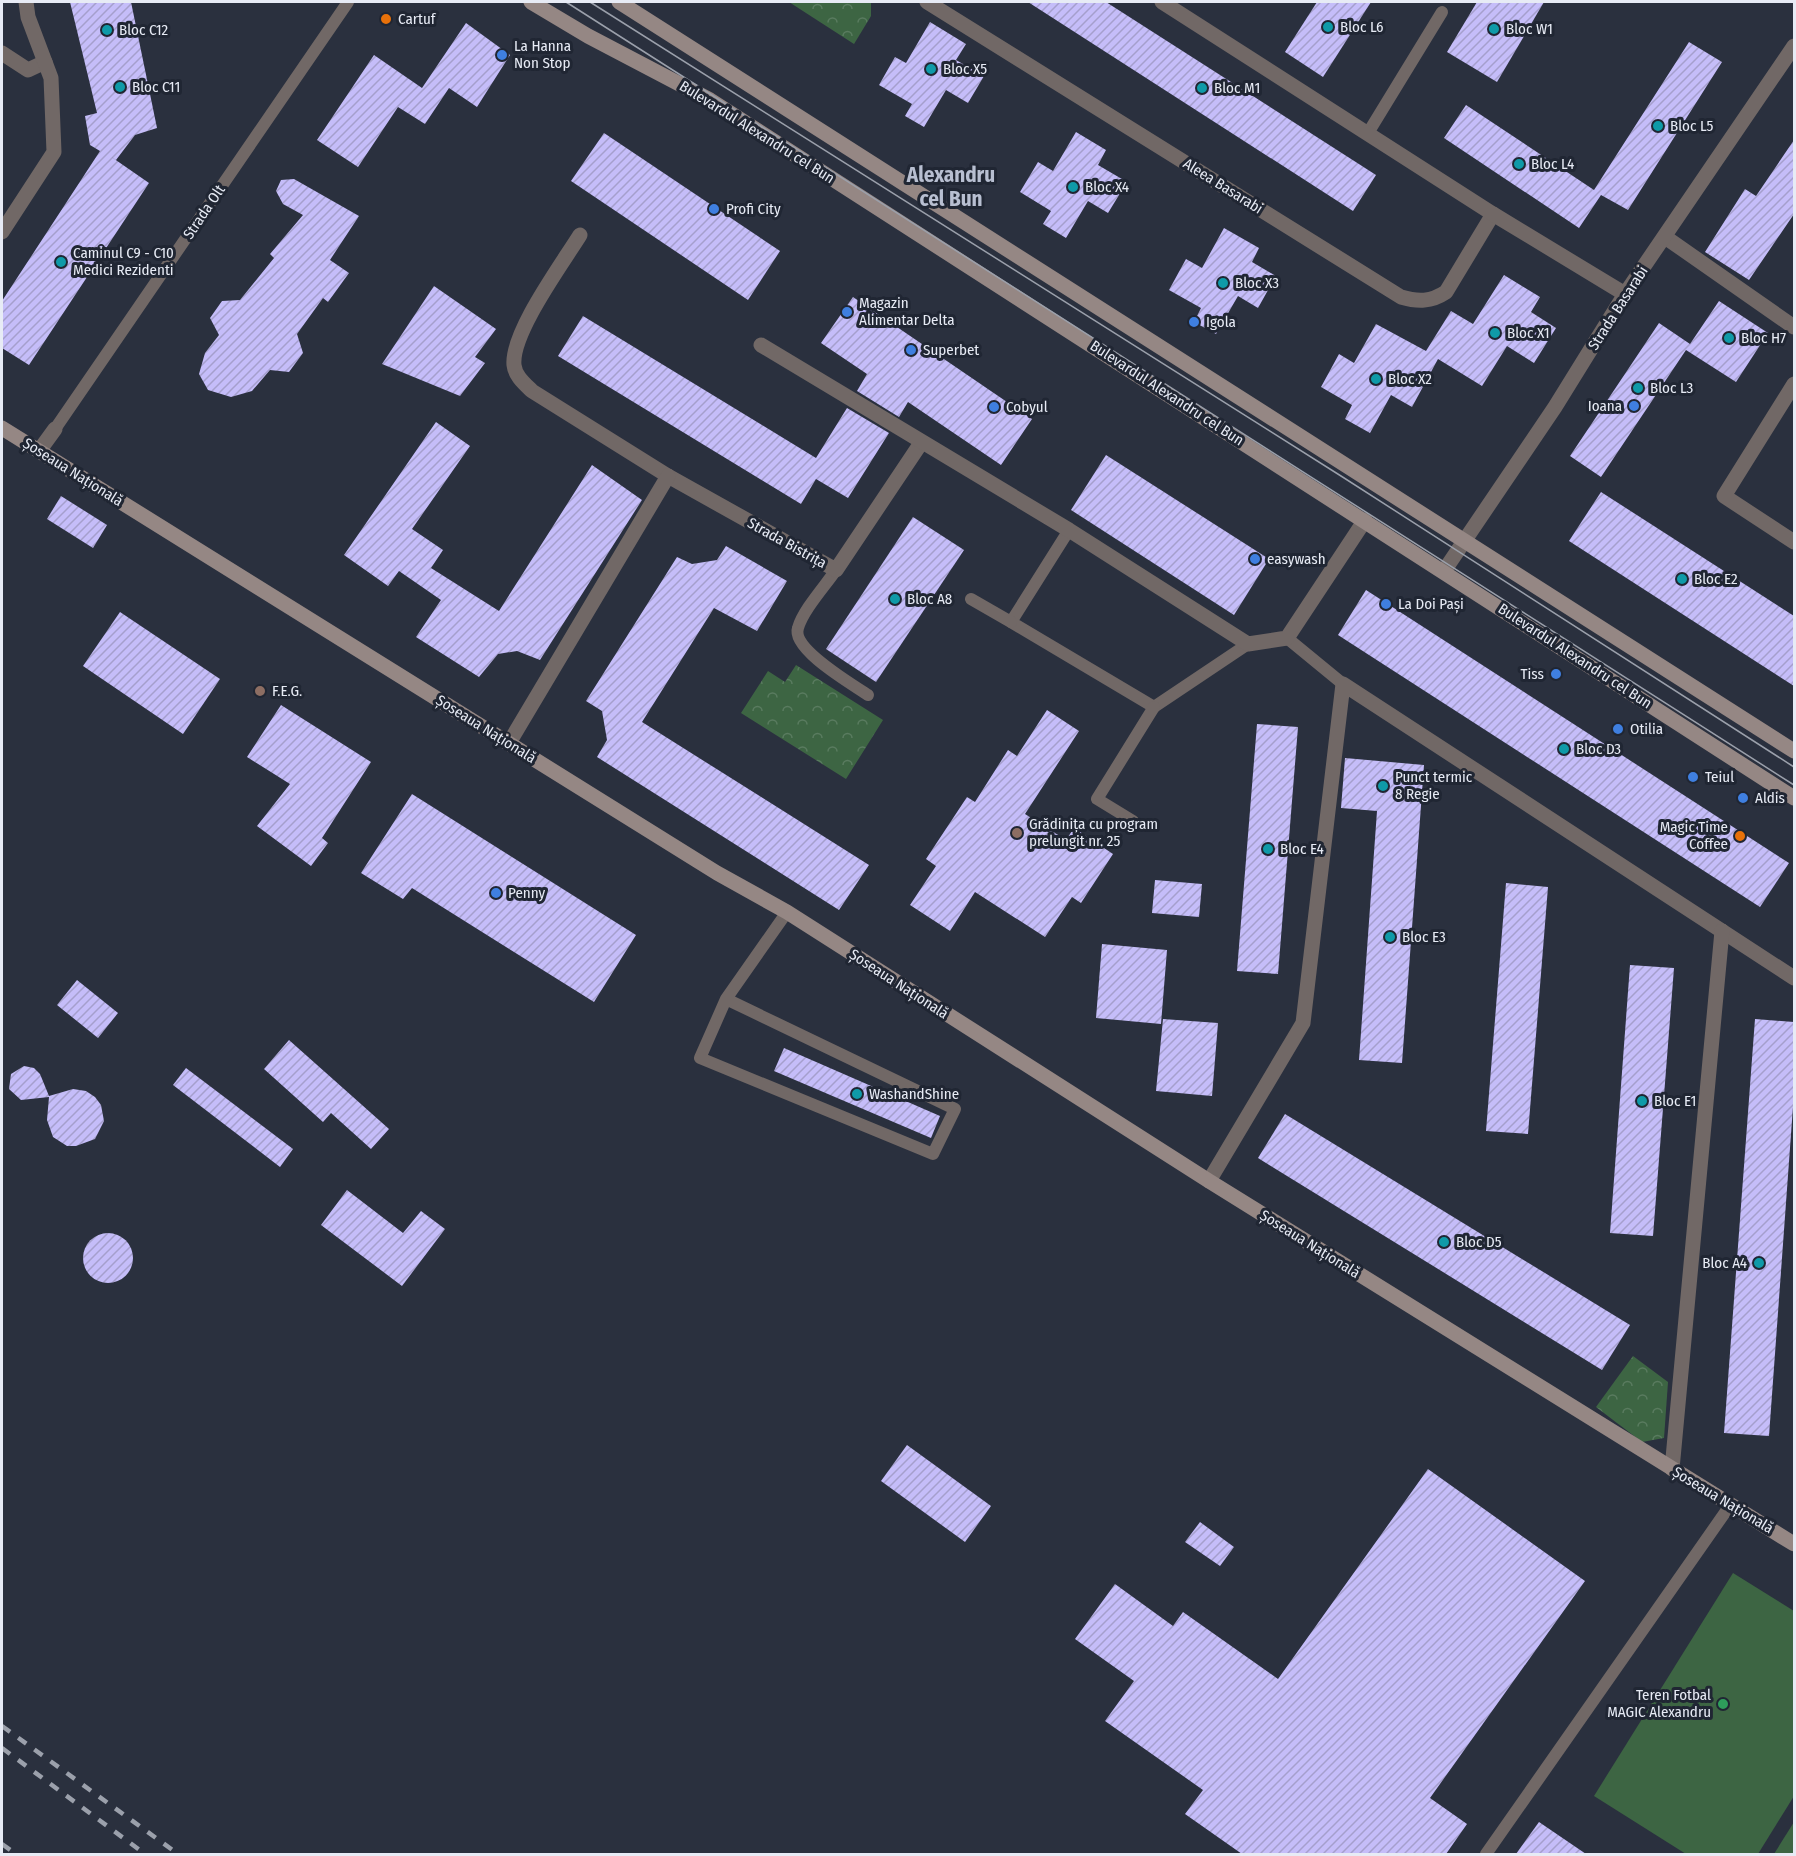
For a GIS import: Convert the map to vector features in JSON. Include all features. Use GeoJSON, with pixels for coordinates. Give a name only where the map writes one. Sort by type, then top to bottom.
{"type":"FeatureCollection","features":[{"type":"Feature","properties":{"kind":"main road","name":"Bulevardul Alexandru cel Bun"},"geometry":{"type":"LineString","coordinates":[[531,2],[588,36],[710,100],[1794,798]]}},
{"type":"Feature","properties":{"kind":"main road"},"geometry":{"type":"LineString","coordinates":[[619,2],[1794,751]]}},
{"type":"Feature","properties":{"kind":"main road","name":"Șoseaua Națională"},"geometry":{"type":"LineString","coordinates":[[2,428],[717,873],[787,912],[1209,1181],[1794,1544]]}},
{"type":"Feature","properties":{"kind":"street"},"geometry":{"type":"LineString","coordinates":[[2,232],[54,152],[51,78],[28,17],[26,2]]}},
{"type":"Feature","properties":{"kind":"street","name":"Aleea Basarabi"},"geometry":{"type":"LineString","coordinates":[[927,2],[1401,297],[1416,301],[1427,300],[1446,292],[1493,214]]}},
{"type":"Feature","properties":{"kind":"street"},"geometry":{"type":"LineString","coordinates":[[1162,2],[1493,214],[1625,294]]}},
{"type":"Feature","properties":{"kind":"street","name":"Strada Basarabi"},"geometry":{"type":"LineString","coordinates":[[1444,571],[1555,407],[1625,294],[1794,46]]}},
{"type":"Feature","properties":{"kind":"street"},"geometry":{"type":"LineString","coordinates":[[2,53],[28,70],[45,62]]}},
{"type":"Feature","properties":{"kind":"street","name":"Strada Bistrița"},"geometry":{"type":"LineString","coordinates":[[580,234],[517,339],[514,367],[520,379],[532,391],[668,476],[836,570],[921,443]]}},
{"type":"Feature","properties":{"kind":"street"},"geometry":{"type":"LineString","coordinates":[[1665,237],[1794,327]]}},
{"type":"Feature","properties":{"kind":"street"},"geometry":{"type":"LineString","coordinates":[[761,345],[1069,530],[1248,644],[1287,638],[1365,520]]}},
{"type":"Feature","properties":{"kind":"street"},"geometry":{"type":"LineString","coordinates":[[1794,384],[1724,496],[1794,542]]}},
{"type":"Feature","properties":{"kind":"street","name":"Strada Olt"},"geometry":{"type":"LineString","coordinates":[[39,451],[56,429]]}},
{"type":"Feature","properties":{"kind":"street"},"geometry":{"type":"LineString","coordinates":[[509,743],[668,476]]}},
{"type":"Feature","properties":{"kind":"street"},"geometry":{"type":"LineString","coordinates":[[1209,1181],[1295,1040],[1303,1023],[1343,684],[1794,978]]}},
{"type":"Feature","properties":{"kind":"street"},"geometry":{"type":"LineString","coordinates":[[1672,1469],[1722,931]]}},
{"type":"Feature","properties":{"kind":"lane","name":"Strada Olt"},"geometry":{"type":"LineString","coordinates":[[56,429],[348,2]]}},
{"type":"Feature","properties":{"kind":"lane"},"geometry":{"type":"LineString","coordinates":[[1368,134],[1442,12]]}},
{"type":"Feature","properties":{"kind":"lane"},"geometry":{"type":"LineString","coordinates":[[1011,622],[1069,530]]}},
{"type":"Feature","properties":{"kind":"lane"},"geometry":{"type":"LineString","coordinates":[[836,570],[804,617],[798,628],[797,636],[807,651],[868,695]]}},
{"type":"Feature","properties":{"kind":"lane"},"geometry":{"type":"LineString","coordinates":[[971,599],[1154,707]]}},
{"type":"Feature","properties":{"kind":"lane"},"geometry":{"type":"LineString","coordinates":[[1287,638],[1343,684]]}},
{"type":"Feature","properties":{"kind":"lane"},"geometry":{"type":"LineString","coordinates":[[1133,821],[1097,799],[1154,707],[1248,644]]}},
{"type":"Feature","properties":{"kind":"lane"},"geometry":{"type":"LineString","coordinates":[[726,999],[955,1109],[933,1154],[700,1058],[726,999],[787,912]]}},
{"type":"Feature","properties":{"kind":"lane"},"geometry":{"type":"LineString","coordinates":[[1486,1854],[1731,1504]]}},
{"type":"Feature","properties":{"kind":"green space"},"geometry":{"type":"Polygon","coordinates":[[[789,2],[871,2],[871,16],[854,44],[789,2]]]}},
{"type":"Feature","properties":{"kind":"green space"},"geometry":{"type":"Polygon","coordinates":[[[796,665],[883,720],[846,779],[741,713],[768,671],[785,682],[796,665]]]}},
{"type":"Feature","properties":{"kind":"green space"},"geometry":{"type":"Polygon","coordinates":[[[1633,1356],[1668,1382],[1664,1438],[1642,1442],[1596,1407],[1633,1356]]]}},
{"type":"Feature","properties":{"kind":"green space","name":"Teren Fotbal MAGIC Alexandru"},"geometry":{"type":"Polygon","coordinates":[[[1733,1573],[1794,1611],[1794,1796],[1758,1854],[1686,1854],[1594,1796],[1733,1573]]]}},
{"type":"Feature","properties":{"kind":"green space"},"geometry":{"type":"Polygon","coordinates":[[[1794,1822],[1794,1854],[1774,1854],[1794,1822]]]}},
{"type":"Feature","properties":{"kind":"building"},"geometry":{"type":"Polygon","coordinates":[[[70,2],[131,2],[157,128],[135,135],[116,160],[110,156],[149,183],[29,365],[2,348],[2,301],[100,151],[90,145],[85,116],[97,113],[70,2]]]}},
{"type":"Feature","properties":{"kind":"building","name":"Bloc M1"},"geometry":{"type":"Polygon","coordinates":[[[1028,2],[1106,2],[1376,175],[1353,211],[1028,2]]]}},
{"type":"Feature","properties":{"kind":"building","name":"Bloc L6"},"geometry":{"type":"Polygon","coordinates":[[[1317,2],[1371,2],[1323,77],[1285,52],[1317,2]]]}},
{"type":"Feature","properties":{"kind":"building","name":"Bloc W1"},"geometry":{"type":"Polygon","coordinates":[[[1477,2],[1544,2],[1497,82],[1447,52],[1477,2]]]}},
{"type":"Feature","properties":{"kind":"building","name":"Bloc X5"},"geometry":{"type":"Polygon","coordinates":[[[930,22],[966,44],[956,60],[984,76],[968,103],[946,90],[924,127],[905,116],[912,104],[879,85],[895,57],[906,63],[930,22]]]}},
{"type":"Feature","properties":{"kind":"building"},"geometry":{"type":"Polygon","coordinates":[[[466,23],[510,55],[477,107],[449,88],[425,124],[398,107],[358,167],[317,140],[374,55],[422,88],[466,23]]]}},
{"type":"Feature","properties":{"kind":"building"},"geometry":{"type":"Polygon","coordinates":[[[1689,42],[1722,62],[1628,210],[1601,195],[1579,228],[1444,138],[1466,105],[1594,190],[1689,42]]]}},
{"type":"Feature","properties":{"kind":"building","name":"Bloc X4"},"geometry":{"type":"Polygon","coordinates":[[[1076,132],[1106,150],[1098,165],[1127,182],[1108,213],[1088,201],[1066,238],[1043,224],[1051,211],[1020,192],[1038,162],[1053,171],[1076,132]]]}},
{"type":"Feature","properties":{"kind":"building"},"geometry":{"type":"Polygon","coordinates":[[[604,133],[780,251],[748,300],[571,181],[604,133]]]}},
{"type":"Feature","properties":{"kind":"building"},"geometry":{"type":"Polygon","coordinates":[[[1794,140],[1794,214],[1749,280],[1705,252],[1745,189],[1756,196],[1794,140]]]}},
{"type":"Feature","properties":{"kind":"building"},"geometry":{"type":"Polygon","coordinates":[[[294,179],[359,216],[330,260],[349,273],[328,302],[323,298],[297,334],[303,353],[289,372],[270,370],[252,391],[231,397],[208,390],[199,374],[205,353],[219,335],[210,318],[222,301],[240,300],[274,258],[270,254],[303,215],[283,204],[276,191],[281,180],[294,179]]]}},
{"type":"Feature","properties":{"kind":"building","name":"Bloc X3"},"geometry":{"type":"Polygon","coordinates":[[[1224,228],[1259,248],[1252,262],[1276,276],[1258,308],[1238,296],[1216,334],[1194,322],[1201,308],[1169,290],[1186,259],[1202,268],[1224,228]]]}},
{"type":"Feature","properties":{"kind":"building"},"geometry":{"type":"Polygon","coordinates":[[[1504,275],[1540,297],[1531,312],[1556,328],[1534,363],[1507,346],[1482,386],[1438,359],[1412,407],[1391,395],[1370,433],[1345,419],[1352,405],[1321,387],[1339,354],[1354,363],[1376,324],[1426,351],[1451,311],[1473,324],[1504,275]]]}},
{"type":"Feature","properties":{"kind":"building"},"geometry":{"type":"Polygon","coordinates":[[[434,286],[496,329],[475,357],[485,363],[460,396],[382,364],[434,286]]]}},
{"type":"Feature","properties":{"kind":"building"},"geometry":{"type":"Polygon","coordinates":[[[853,297],[1032,419],[1001,465],[908,402],[899,417],[857,391],[867,374],[821,343],[853,297]]]}},
{"type":"Feature","properties":{"kind":"building","name":"Bloc L3"},"geometry":{"type":"Polygon","coordinates":[[[1719,301],[1768,333],[1736,382],[1686,350],[1601,477],[1570,456],[1659,323],[1690,344],[1719,301]]]}},
{"type":"Feature","properties":{"kind":"building"},"geometry":{"type":"Polygon","coordinates":[[[583,316],[816,458],[847,408],[889,433],[848,498],[816,479],[801,504],[558,356],[583,316]]]}},
{"type":"Feature","properties":{"kind":"building"},"geometry":{"type":"Polygon","coordinates":[[[436,422],[470,446],[412,529],[443,550],[431,568],[499,611],[592,465],[642,500],[540,660],[517,651],[498,654],[479,677],[416,637],[441,600],[399,571],[388,586],[344,555],[436,422]]]}},
{"type":"Feature","properties":{"kind":"building"},"geometry":{"type":"Polygon","coordinates":[[[1106,455],[1269,559],[1234,615],[1071,510],[1106,455]]]}},
{"type":"Feature","properties":{"kind":"building","name":"Bloc E2"},"geometry":{"type":"Polygon","coordinates":[[[1601,492],[1794,616],[1794,686],[1569,541],[1601,492]]]}},
{"type":"Feature","properties":{"kind":"building"},"geometry":{"type":"Polygon","coordinates":[[[61,496],[107,525],[93,548],[47,519],[61,496]]]}},
{"type":"Feature","properties":{"kind":"building","name":"Bloc A8"},"geometry":{"type":"Polygon","coordinates":[[[913,517],[964,550],[876,682],[826,649],[913,517]]]}},
{"type":"Feature","properties":{"kind":"building"},"geometry":{"type":"Polygon","coordinates":[[[726,546],[787,581],[757,631],[714,608],[642,722],[869,865],[839,910],[597,757],[607,740],[602,711],[586,701],[677,557],[692,564],[717,560],[726,546]]]}},
{"type":"Feature","properties":{"kind":"building","name":"Bloc D3"},"geometry":{"type":"Polygon","coordinates":[[[1366,590],[1789,863],[1760,907],[1338,635],[1366,590]]]}},
{"type":"Feature","properties":{"kind":"building"},"geometry":{"type":"Polygon","coordinates":[[[120,612],[220,679],[183,734],[83,666],[120,612]]]}},
{"type":"Feature","properties":{"kind":"building"},"geometry":{"type":"Polygon","coordinates":[[[281,705],[371,762],[322,838],[328,843],[311,866],[257,826],[290,784],[247,757],[281,705]]]}},
{"type":"Feature","properties":{"kind":"building","name":"Grădinița cu program prelungit nr. 25"},"geometry":{"type":"Polygon","coordinates":[[[1047,710],[1079,731],[1025,814],[1066,840],[1074,828],[1113,854],[1081,903],[1072,897],[1045,937],[975,892],[950,931],[910,905],[936,866],[926,859],[967,797],[975,802],[1008,750],[1017,756],[1047,710]]]}},
{"type":"Feature","properties":{"kind":"building","name":"Bloc E4"},"geometry":{"type":"Polygon","coordinates":[[[1257,724],[1298,727],[1278,974],[1237,971],[1257,724]]]}},
{"type":"Feature","properties":{"kind":"building","name":"Bloc E3"},"geometry":{"type":"Polygon","coordinates":[[[1345,758],[1424,765],[1402,1063],[1359,1060],[1377,811],[1341,808],[1345,758]]]}},
{"type":"Feature","properties":{"kind":"building","name":"Penny"},"geometry":{"type":"Polygon","coordinates":[[[412,794],[636,935],[594,1002],[412,888],[403,899],[361,873],[412,794]]]}},
{"type":"Feature","properties":{"kind":"building"},"geometry":{"type":"Polygon","coordinates":[[[1155,880],[1202,884],[1199,917],[1152,913],[1155,880]]]}},
{"type":"Feature","properties":{"kind":"building"},"geometry":{"type":"Polygon","coordinates":[[[1506,883],[1548,887],[1528,1134],[1486,1131],[1506,883]]]}},
{"type":"Feature","properties":{"kind":"building"},"geometry":{"type":"Polygon","coordinates":[[[1102,944],[1167,950],[1161,1024],[1096,1018],[1102,944]]]}},
{"type":"Feature","properties":{"kind":"building","name":"Bloc E1"},"geometry":{"type":"Polygon","coordinates":[[[1630,965],[1674,968],[1653,1236],[1610,1233],[1630,965]]]}},
{"type":"Feature","properties":{"kind":"building"},"geometry":{"type":"Polygon","coordinates":[[[77,980],[118,1013],[98,1038],[57,1005],[77,980]]]}},
{"type":"Feature","properties":{"kind":"building"},"geometry":{"type":"Polygon","coordinates":[[[1163,1019],[1218,1023],[1212,1096],[1156,1091],[1163,1019]]]}},
{"type":"Feature","properties":{"kind":"building","name":"Bloc A4"},"geometry":{"type":"Polygon","coordinates":[[[1755,1019],[1794,1022],[1794,1093],[1769,1436],[1724,1433],[1755,1019]]]}},
{"type":"Feature","properties":{"kind":"building"},"geometry":{"type":"Polygon","coordinates":[[[289,1040],[389,1129],[371,1149],[331,1113],[323,1122],[264,1069],[289,1040]]]}},
{"type":"Feature","properties":{"kind":"building","name":"WashandShine"},"geometry":{"type":"Polygon","coordinates":[[[784,1048],[940,1116],[931,1138],[774,1071],[784,1048]]]}},
{"type":"Feature","properties":{"kind":"building"},"geometry":{"type":"Polygon","coordinates":[[[24,1066],[34,1068],[40,1074],[49,1096],[73,1089],[86,1091],[95,1097],[101,1105],[104,1121],[95,1139],[76,1146],[67,1146],[53,1137],[47,1120],[49,1097],[21,1100],[9,1089],[11,1074],[24,1066]]]}},
{"type":"Feature","properties":{"kind":"building"},"geometry":{"type":"Polygon","coordinates":[[[186,1068],[293,1149],[280,1167],[173,1085],[186,1068]]]}},
{"type":"Feature","properties":{"kind":"building","name":"Bloc D5"},"geometry":{"type":"Polygon","coordinates":[[[1285,1114],[1630,1325],[1602,1370],[1258,1158],[1285,1114]]]}},
{"type":"Feature","properties":{"kind":"building"},"geometry":{"type":"Polygon","coordinates":[[[347,1190],[403,1233],[421,1211],[445,1229],[402,1286],[321,1225],[347,1190]]]}},
{"type":"Feature","properties":{"kind":"building"},"geometry":{"type":"Polygon","coordinates":[[[113,1233],[126,1240],[132,1248],[132,1268],[126,1276],[118,1282],[103,1283],[90,1276],[84,1268],[83,1253],[90,1240],[98,1234],[113,1233]]]}},
{"type":"Feature","properties":{"kind":"building"},"geometry":{"type":"Polygon","coordinates":[[[907,1445],[991,1506],[965,1542],[881,1481],[907,1445]]]}},
{"type":"Feature","properties":{"kind":"building"},"geometry":{"type":"Polygon","coordinates":[[[1428,1469],[1585,1581],[1430,1798],[1467,1824],[1446,1854],[1242,1854],[1185,1814],[1203,1790],[1105,1721],[1134,1681],[1075,1639],[1115,1584],[1173,1626],[1183,1612],[1278,1679],[1428,1469]]]}},
{"type":"Feature","properties":{"kind":"building"},"geometry":{"type":"Polygon","coordinates":[[[1200,1522],[1234,1547],[1220,1566],[1185,1542],[1200,1522]]]}},
{"type":"Feature","properties":{"kind":"building"},"geometry":{"type":"Polygon","coordinates":[[[1539,1822],[1586,1854],[1516,1854],[1539,1822]]]}},
{"type":"Feature","properties":{"kind":"tram line"},"geometry":{"type":"LineString","coordinates":[[566,2],[1794,785]]}},
{"type":"Feature","properties":{"kind":"tram line"},"geometry":{"type":"LineString","coordinates":[[590,2],[1341,476],[1794,767]]}},
{"type":"Feature","properties":{"kind":"railway"},"geometry":{"type":"LineString","coordinates":[[2,1726],[178,1854]]}},
{"type":"Feature","properties":{"kind":"railway"},"geometry":{"type":"LineString","coordinates":[[2,1748],[145,1854]]}},
{"type":"Feature","properties":{"kind":"railway"},"geometry":{"type":"LineString","coordinates":[[2,1844],[16,1854]]}},
{"type":"Feature","properties":{"kind":"place","name":"Cartuf"},"geometry":{"type":"Point","coordinates":[386,19]}},
{"type":"Feature","properties":{"kind":"place","name":"Bloc L6"},"geometry":{"type":"Point","coordinates":[1328,27]}},
{"type":"Feature","properties":{"kind":"place","name":"Bloc W1"},"geometry":{"type":"Point","coordinates":[1494,29]}},
{"type":"Feature","properties":{"kind":"place","name":"Bloc C12"},"geometry":{"type":"Point","coordinates":[107,30]}},
{"type":"Feature","properties":{"kind":"place","name":"La Hanna Non Stop"},"geometry":{"type":"Point","coordinates":[502,55]}},
{"type":"Feature","properties":{"kind":"place","name":"Bloc X5"},"geometry":{"type":"Point","coordinates":[931,69]}},
{"type":"Feature","properties":{"kind":"place","name":"Bloc C11"},"geometry":{"type":"Point","coordinates":[120,87]}},
{"type":"Feature","properties":{"kind":"place","name":"Bloc M1"},"geometry":{"type":"Point","coordinates":[1202,88]}},
{"type":"Feature","properties":{"kind":"place","name":"Bloc L5"},"geometry":{"type":"Point","coordinates":[1658,126]}},
{"type":"Feature","properties":{"kind":"place","name":"Bloc L4"},"geometry":{"type":"Point","coordinates":[1519,164]}},
{"type":"Feature","properties":{"kind":"place","name":"Bloc X4"},"geometry":{"type":"Point","coordinates":[1073,187]}},
{"type":"Feature","properties":{"kind":"place","name":"Profi City"},"geometry":{"type":"Point","coordinates":[714,209]}},
{"type":"Feature","properties":{"kind":"place","name":"Caminul C9 - C10 Medici Rezidenti"},"geometry":{"type":"Point","coordinates":[61,262]}},
{"type":"Feature","properties":{"kind":"place","name":"Bloc X3"},"geometry":{"type":"Point","coordinates":[1223,283]}},
{"type":"Feature","properties":{"kind":"place","name":"Magazin Alimentar Delta"},"geometry":{"type":"Point","coordinates":[847,312]}},
{"type":"Feature","properties":{"kind":"place","name":"Igola"},"geometry":{"type":"Point","coordinates":[1194,322]}},
{"type":"Feature","properties":{"kind":"place","name":"Bloc X1"},"geometry":{"type":"Point","coordinates":[1495,333]}},
{"type":"Feature","properties":{"kind":"place","name":"Bloc H7"},"geometry":{"type":"Point","coordinates":[1729,338]}},
{"type":"Feature","properties":{"kind":"place","name":"Superbet"},"geometry":{"type":"Point","coordinates":[911,350]}},
{"type":"Feature","properties":{"kind":"place","name":"Bloc X2"},"geometry":{"type":"Point","coordinates":[1376,379]}},
{"type":"Feature","properties":{"kind":"place","name":"Bloc L3"},"geometry":{"type":"Point","coordinates":[1638,388]}},
{"type":"Feature","properties":{"kind":"place","name":"Ioana"},"geometry":{"type":"Point","coordinates":[1634,406]}},
{"type":"Feature","properties":{"kind":"place","name":"Cobyul"},"geometry":{"type":"Point","coordinates":[994,407]}},
{"type":"Feature","properties":{"kind":"place","name":"easywash"},"geometry":{"type":"Point","coordinates":[1255,559]}},
{"type":"Feature","properties":{"kind":"place","name":"Bloc E2"},"geometry":{"type":"Point","coordinates":[1682,579]}},
{"type":"Feature","properties":{"kind":"place","name":"Bloc A8"},"geometry":{"type":"Point","coordinates":[895,599]}},
{"type":"Feature","properties":{"kind":"place","name":"La Doi Pași"},"geometry":{"type":"Point","coordinates":[1386,604]}},
{"type":"Feature","properties":{"kind":"place","name":"Tiss"},"geometry":{"type":"Point","coordinates":[1556,674]}},
{"type":"Feature","properties":{"kind":"place","name":"F.E.G."},"geometry":{"type":"Point","coordinates":[260,691]}},
{"type":"Feature","properties":{"kind":"place","name":"Otilia"},"geometry":{"type":"Point","coordinates":[1618,729]}},
{"type":"Feature","properties":{"kind":"place","name":"Bloc D3"},"geometry":{"type":"Point","coordinates":[1564,749]}},
{"type":"Feature","properties":{"kind":"place","name":"Teiul"},"geometry":{"type":"Point","coordinates":[1693,777]}},
{"type":"Feature","properties":{"kind":"place","name":"Punct termic 8 Regie"},"geometry":{"type":"Point","coordinates":[1383,786]}},
{"type":"Feature","properties":{"kind":"place","name":"Aldis"},"geometry":{"type":"Point","coordinates":[1743,798]}},
{"type":"Feature","properties":{"kind":"place","name":"Grădinița cu program prelungit nr. 25"},"geometry":{"type":"Point","coordinates":[1017,833]}},
{"type":"Feature","properties":{"kind":"place","name":"Magic Time Coffee"},"geometry":{"type":"Point","coordinates":[1740,836]}},
{"type":"Feature","properties":{"kind":"place","name":"Bloc E4"},"geometry":{"type":"Point","coordinates":[1268,849]}},
{"type":"Feature","properties":{"kind":"place","name":"Penny"},"geometry":{"type":"Point","coordinates":[496,893]}},
{"type":"Feature","properties":{"kind":"place","name":"Bloc E3"},"geometry":{"type":"Point","coordinates":[1390,937]}},
{"type":"Feature","properties":{"kind":"place","name":"WashandShine"},"geometry":{"type":"Point","coordinates":[857,1094]}},
{"type":"Feature","properties":{"kind":"place","name":"Bloc E1"},"geometry":{"type":"Point","coordinates":[1642,1101]}},
{"type":"Feature","properties":{"kind":"place","name":"Bloc D5"},"geometry":{"type":"Point","coordinates":[1444,1242]}},
{"type":"Feature","properties":{"kind":"place","name":"Bloc A4"},"geometry":{"type":"Point","coordinates":[1759,1263]}},
{"type":"Feature","properties":{"kind":"place","name":"Teren Fotbal MAGIC Alexandru"},"geometry":{"type":"Point","coordinates":[1723,1704]}},
{"type":"Feature","properties":{"kind":"district","name":"Alexandru cel Bun"},"geometry":{"type":"Point","coordinates":[951,187]}}]}
